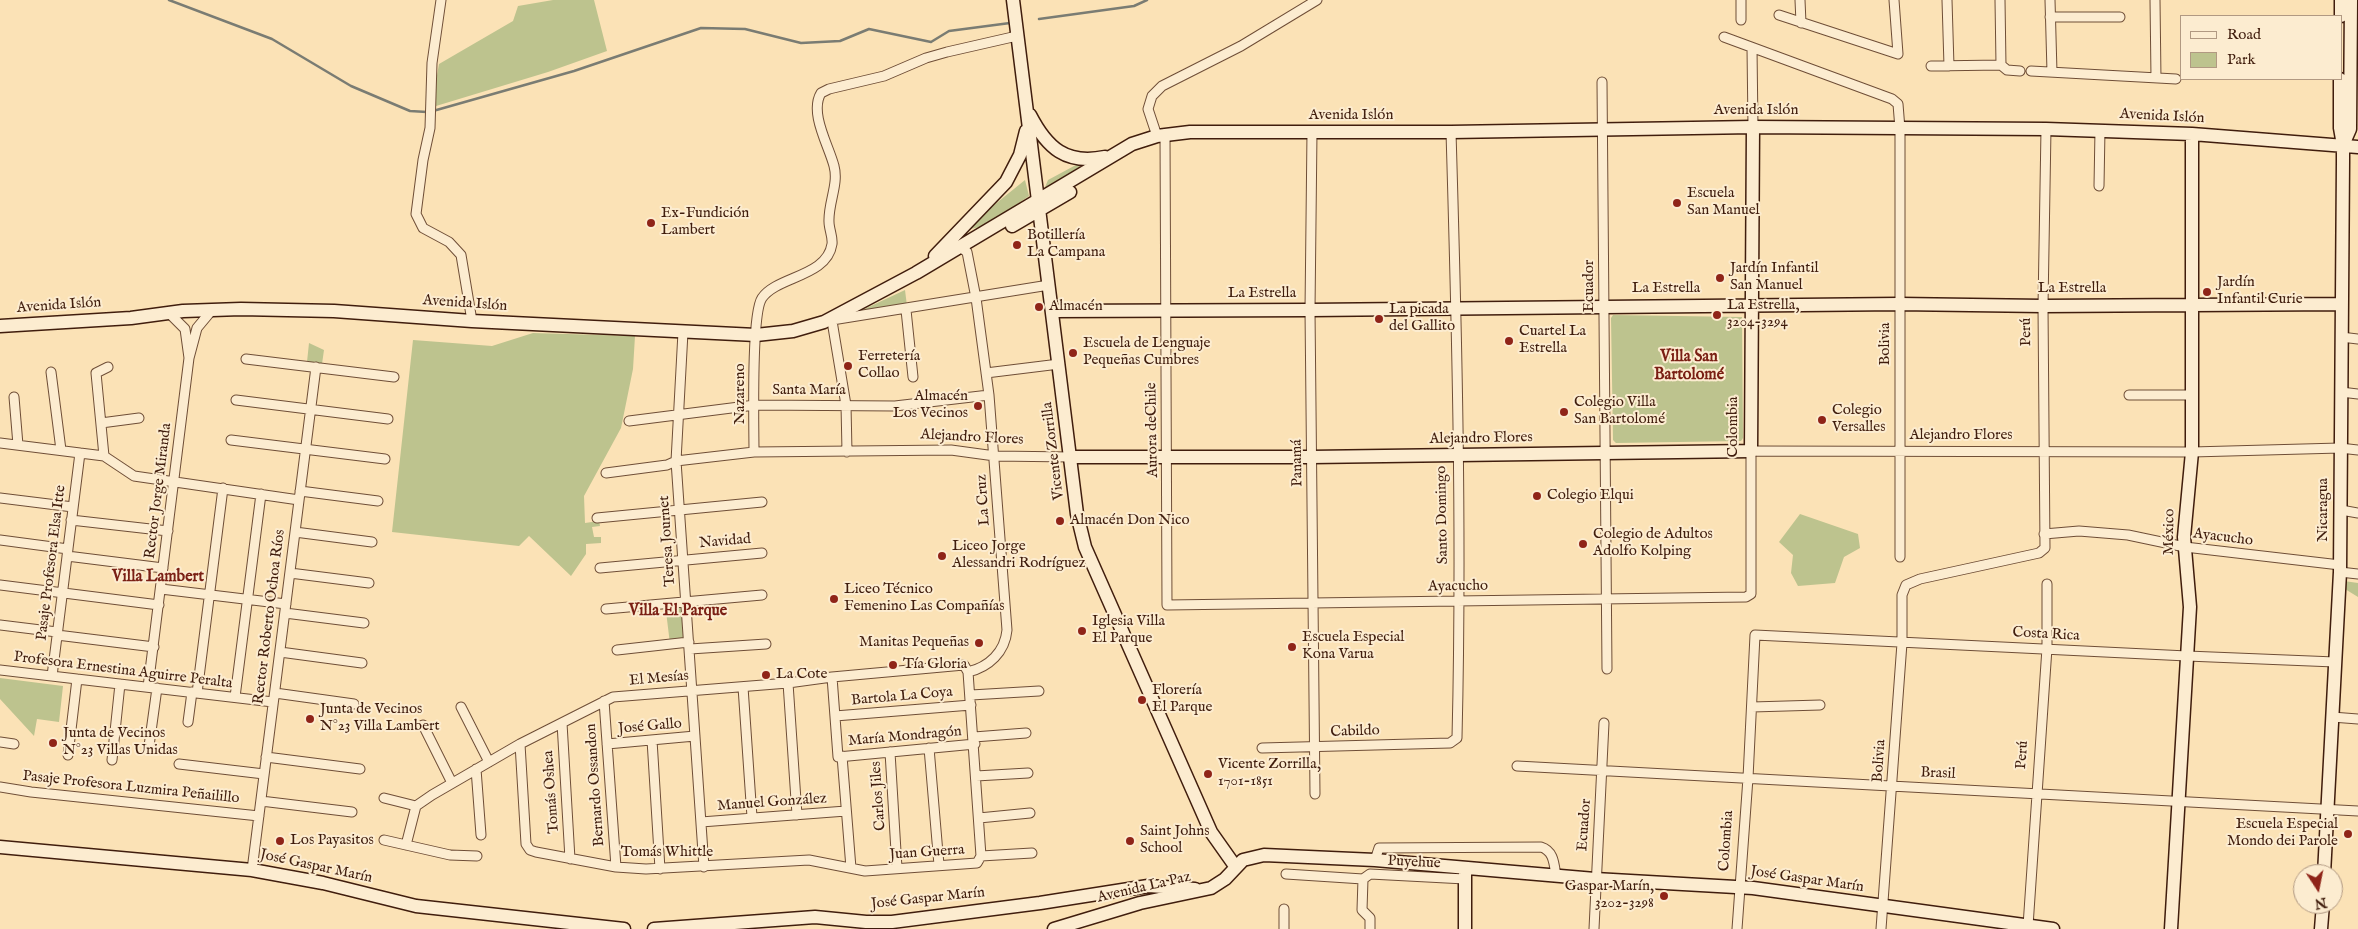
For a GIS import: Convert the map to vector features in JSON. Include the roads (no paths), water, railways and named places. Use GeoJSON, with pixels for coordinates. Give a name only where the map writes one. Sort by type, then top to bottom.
{"type":"FeatureCollection","features":[{"type":"Feature","properties":{"kind":"main road","name":"Vicente Zorrilla"},"geometry":{"type":"LineString","coordinates":[[1013,0],[1072,456],[1077,514],[1090,564],[1211,832],[1235,866]]}},
{"type":"Feature","properties":{"kind":"main road"},"geometry":{"type":"LineString","coordinates":[[2341,0],[2341,15]]}},
{"type":"Feature","properties":{"kind":"main road"},"geometry":{"type":"LineString","coordinates":[[2343,145],[2350,129],[2351,0]]}},
{"type":"Feature","properties":{"kind":"main road"},"geometry":{"type":"LineString","coordinates":[[2340,80],[2340,128],[2343,145]]}},
{"type":"Feature","properties":{"kind":"main road"},"geometry":{"type":"LineString","coordinates":[[1026,110],[1046,140],[1064,154],[1082,160],[1112,155]]}},
{"type":"Feature","properties":{"kind":"main road"},"geometry":{"type":"LineString","coordinates":[[916,273],[944,247],[1006,182],[1023,147],[1026,110]]}},
{"type":"Feature","properties":{"kind":"main road","name":"Avenida Islón"},"geometry":{"type":"LineString","coordinates":[[1040,206],[1112,155],[1132,144],[1159,136],[1190,132],[1451,132],[1752,127],[2046,129],[2192,134],[2343,145],[2358,148]]}},
{"type":"Feature","properties":{"kind":"main road","name":"Colombia"},"geometry":{"type":"LineString","coordinates":[[1750,451],[1752,127]]}},
{"type":"Feature","properties":{"kind":"main road","name":"México"},"geometry":{"type":"LineString","coordinates":[[2171,929],[2190,606],[2184,537],[2192,452],[2190,395],[2192,134]]}},
{"type":"Feature","properties":{"kind":"main road","name":"Avenida Islón"},"geometry":{"type":"LineString","coordinates":[[0,326],[131,318],[212,310],[334,311],[472,321],[756,335],[793,331],[828,321],[916,273],[963,250],[1159,136]]}},
{"type":"Feature","properties":{"kind":"main road","name":"Nicaragua"},"geometry":{"type":"LineString","coordinates":[[2325,864],[2340,569],[2343,145]]}},
{"type":"Feature","properties":{"kind":"main road","name":"La Estrella"},"geometry":{"type":"LineString","coordinates":[[1052,311],[1900,304],[2043,306],[2341,304]]}},
{"type":"Feature","properties":{"kind":"main road","name":"Alejandro Flores"},"geometry":{"type":"LineString","coordinates":[[1072,456],[1311,457],[1750,451]]}},
{"type":"Feature","properties":{"kind":"main road","name":"José Gaspar Marín"},"geometry":{"type":"LineString","coordinates":[[0,847],[252,870],[323,883],[416,906],[624,929]]}},
{"type":"Feature","properties":{"kind":"main road","name":"José Gaspar Marín"},"geometry":{"type":"LineString","coordinates":[[1235,866],[1250,857],[1264,855],[1375,860],[1465,874],[1556,876],[1740,887],[2053,929]]}},
{"type":"Feature","properties":{"kind":"main road","name":"Avenida La Paz"},"geometry":{"type":"LineString","coordinates":[[1054,929],[1140,903],[1204,891],[1225,879],[1235,866]]}},
{"type":"Feature","properties":{"kind":"main road"},"geometry":{"type":"LineString","coordinates":[[1465,874],[1465,929]]}},
{"type":"Feature","properties":{"kind":"main road","name":"José Gaspar Marín"},"geometry":{"type":"LineString","coordinates":[[654,929],[809,918],[892,922],[1040,903],[1148,886],[1177,886],[1204,891]]}},
{"type":"Feature","properties":{"kind":"main road"},"geometry":{"type":"LineString","coordinates":[[2321,929],[2322,914]]}},
{"type":"Feature","properties":{"kind":"street"},"geometry":{"type":"LineString","coordinates":[[441,0],[432,63],[432,112],[419,184],[416,218],[422,228],[449,242],[461,255],[472,321]]}},
{"type":"Feature","properties":{"kind":"street","name":"Aurora deChile"},"geometry":{"type":"LineString","coordinates":[[1167,605],[1166,310],[1159,136],[1148,109],[1152,96],[1162,86],[1241,46],[1317,0]]}},
{"type":"Feature","properties":{"kind":"street"},"geometry":{"type":"LineString","coordinates":[[1741,0],[1741,20]]}},
{"type":"Feature","properties":{"kind":"street"},"geometry":{"type":"LineString","coordinates":[[1800,0],[1801,22]]}},
{"type":"Feature","properties":{"kind":"street"},"geometry":{"type":"LineString","coordinates":[[1778,15],[1898,54],[1894,0]]}},
{"type":"Feature","properties":{"kind":"street"},"geometry":{"type":"LineString","coordinates":[[1947,0],[1950,66]]}},
{"type":"Feature","properties":{"kind":"street"},"geometry":{"type":"LineString","coordinates":[[2000,0],[2001,65]]}},
{"type":"Feature","properties":{"kind":"street"},"geometry":{"type":"LineString","coordinates":[[2050,0],[2052,72]]}},
{"type":"Feature","properties":{"kind":"street"},"geometry":{"type":"LineString","coordinates":[[2155,0],[2156,78]]}},
{"type":"Feature","properties":{"kind":"street"},"geometry":{"type":"LineString","coordinates":[[2050,17],[2120,17]]}},
{"type":"Feature","properties":{"kind":"street","name":"Nazareno"},"geometry":{"type":"LineString","coordinates":[[754,452],[756,335],[758,310],[763,296],[772,289],[813,269],[826,256],[832,245],[829,216],[836,171],[820,124],[818,103],[820,93],[829,88],[884,76],[926,58],[1017,36]]}},
{"type":"Feature","properties":{"kind":"street","name":"Bolivia"},"geometry":{"type":"LineString","coordinates":[[1724,37],[1892,99],[1898,104],[1900,129],[1900,558]]}},
{"type":"Feature","properties":{"kind":"street","name":"Colombia"},"geometry":{"type":"LineString","coordinates":[[1752,48],[1752,127]]}},
{"type":"Feature","properties":{"kind":"street"},"geometry":{"type":"LineString","coordinates":[[1931,66],[2001,65],[2007,70],[2020,71]]}},
{"type":"Feature","properties":{"kind":"street"},"geometry":{"type":"LineString","coordinates":[[2031,71],[2176,80]]}},
{"type":"Feature","properties":{"kind":"street","name":"Ecuador"},"geometry":{"type":"LineString","coordinates":[[1602,82],[1607,669]]}},
{"type":"Feature","properties":{"kind":"street","name":"Perú"},"geometry":{"type":"LineString","coordinates":[[2044,534],[2043,306],[2046,129]]}},
{"type":"Feature","properties":{"kind":"street"},"geometry":{"type":"LineString","coordinates":[[2099,186],[2100,130]]}},
{"type":"Feature","properties":{"kind":"street","name":"Panamá"},"geometry":{"type":"LineString","coordinates":[[1312,132],[1310,310],[1315,794]]}},
{"type":"Feature","properties":{"kind":"street","name":"Santo Domingo"},"geometry":{"type":"LineString","coordinates":[[1450,743],[1457,738],[1460,600],[1456,308],[1451,132]]}},
{"type":"Feature","properties":{"kind":"street","name":"La Cruz"},"geometry":{"type":"LineString","coordinates":[[963,250],[976,298],[989,395],[995,456],[1006,640],[995,658],[982,669],[968,672]]}},
{"type":"Feature","properties":{"kind":"street"},"geometry":{"type":"LineString","coordinates":[[847,452],[846,405],[828,321],[1049,286]]}},
{"type":"Feature","properties":{"kind":"street","name":"Rector Jorge Miranda"},"geometry":{"type":"LineString","coordinates":[[149,746],[154,647],[189,358],[197,328],[212,310]]}},
{"type":"Feature","properties":{"kind":"street"},"geometry":{"type":"LineString","coordinates":[[906,310],[913,378]]}},
{"type":"Feature","properties":{"kind":"street","name":"Rector Jorge Miranda"},"geometry":{"type":"LineString","coordinates":[[169,313],[185,328],[189,358]]}},
{"type":"Feature","properties":{"kind":"street","name":"Teresa Journet"},"geometry":{"type":"LineString","coordinates":[[683,332],[676,461],[704,867]]}},
{"type":"Feature","properties":{"kind":"street"},"geometry":{"type":"LineString","coordinates":[[2341,337],[2358,339]]}},
{"type":"Feature","properties":{"kind":"street"},"geometry":{"type":"LineString","coordinates":[[246,359],[394,377]]}},
{"type":"Feature","properties":{"kind":"street"},"geometry":{"type":"LineString","coordinates":[[986,373],[1059,364]]}},
{"type":"Feature","properties":{"kind":"street"},"geometry":{"type":"LineString","coordinates":[[104,456],[96,373],[108,367]]}},
{"type":"Feature","properties":{"kind":"street","name":"Rector Roberto Ochoa Ríos"},"geometry":{"type":"LineString","coordinates":[[252,870],[316,367]]}},
{"type":"Feature","properties":{"kind":"street"},"geometry":{"type":"LineString","coordinates":[[51,372],[61,450]]}},
{"type":"Feature","properties":{"kind":"street"},"geometry":{"type":"LineString","coordinates":[[2341,392],[2358,394]]}},
{"type":"Feature","properties":{"kind":"street","name":"Santa María"},"geometry":{"type":"LineString","coordinates":[[630,421],[680,413],[755,405],[895,406],[989,395]]}},
{"type":"Feature","properties":{"kind":"street"},"geometry":{"type":"LineString","coordinates":[[2129,395],[2190,395]]}},
{"type":"Feature","properties":{"kind":"street"},"geometry":{"type":"LineString","coordinates":[[14,397],[18,445]]}},
{"type":"Feature","properties":{"kind":"street"},"geometry":{"type":"LineString","coordinates":[[236,400],[388,419]]}},
{"type":"Feature","properties":{"kind":"street"},"geometry":{"type":"LineString","coordinates":[[101,423],[139,418]]}},
{"type":"Feature","properties":{"kind":"street"},"geometry":{"type":"LineString","coordinates":[[231,440],[385,459]]}},
{"type":"Feature","properties":{"kind":"street"},"geometry":{"type":"LineString","coordinates":[[0,443],[104,456],[134,476],[261,494],[378,501]]}},
{"type":"Feature","properties":{"kind":"street","name":"Alejandro Flores"},"geometry":{"type":"LineString","coordinates":[[1750,451],[2192,452],[2340,448],[2358,450]]}},
{"type":"Feature","properties":{"kind":"street","name":"Alejandro Flores"},"geometry":{"type":"LineString","coordinates":[[606,472],[667,466],[676,461],[754,452],[951,450],[995,456],[1072,456]]}},
{"type":"Feature","properties":{"kind":"street","name":"Colombia"},"geometry":{"type":"LineString","coordinates":[[1749,596],[1750,451]]}},
{"type":"Feature","properties":{"kind":"street","name":"Pasaje Profesora Elsa Itte"},"geometry":{"type":"LineString","coordinates":[[52,676],[80,453]]}},
{"type":"Feature","properties":{"kind":"street"},"geometry":{"type":"LineString","coordinates":[[188,722],[210,595],[223,488]]}},
{"type":"Feature","properties":{"kind":"street"},"geometry":{"type":"LineString","coordinates":[[235,697],[261,494]]}},
{"type":"Feature","properties":{"kind":"street"},"geometry":{"type":"LineString","coordinates":[[0,498],[73,507]]}},
{"type":"Feature","properties":{"kind":"street"},"geometry":{"type":"LineString","coordinates":[[598,518],[762,502]]}},
{"type":"Feature","properties":{"kind":"street"},"geometry":{"type":"LineString","coordinates":[[2341,510],[2358,512]]}},
{"type":"Feature","properties":{"kind":"street"},"geometry":{"type":"LineString","coordinates":[[72,520],[168,531]]}},
{"type":"Feature","properties":{"kind":"street","name":"Ayacucho"},"geometry":{"type":"LineString","coordinates":[[2044,534],[2079,531],[2128,535],[2185,547],[2340,569],[2358,574]]}},
{"type":"Feature","properties":{"kind":"street"},"geometry":{"type":"LineString","coordinates":[[295,532],[372,542]]}},
{"type":"Feature","properties":{"kind":"street","name":"Bolivia"},"geometry":{"type":"LineString","coordinates":[[1881,929],[1902,643],[1902,595],[1906,585],[1920,579],[2039,553],[2044,548],[2044,534]]}},
{"type":"Feature","properties":{"kind":"street"},"geometry":{"type":"LineString","coordinates":[[0,540],[163,568]]}},
{"type":"Feature","properties":{"kind":"street","name":"Navidad"},"geometry":{"type":"LineString","coordinates":[[600,568],[762,553]]}},
{"type":"Feature","properties":{"kind":"street"},"geometry":{"type":"LineString","coordinates":[[290,573],[369,583]]}},
{"type":"Feature","properties":{"kind":"street","name":"Perú"},"geometry":{"type":"LineString","coordinates":[[2028,927],[2047,648],[2047,584]]}},
{"type":"Feature","properties":{"kind":"street"},"geometry":{"type":"LineString","coordinates":[[0,585],[159,605]]}},
{"type":"Feature","properties":{"kind":"street"},"geometry":{"type":"LineString","coordinates":[[161,589],[248,600],[285,609],[364,623]]}},
{"type":"Feature","properties":{"kind":"street"},"geometry":{"type":"LineString","coordinates":[[606,609],[686,600],[762,595]]}},
{"type":"Feature","properties":{"kind":"street","name":"Ayacucho"},"geometry":{"type":"LineString","coordinates":[[1167,605],[1749,596]]}},
{"type":"Feature","properties":{"kind":"street"},"geometry":{"type":"LineString","coordinates":[[0,625],[154,647]]}},
{"type":"Feature","properties":{"kind":"street","name":"Colombia"},"geometry":{"type":"LineString","coordinates":[[1737,929],[1748,778],[1755,635]]}},
{"type":"Feature","properties":{"kind":"street","name":"Costa Rica"},"geometry":{"type":"LineString","coordinates":[[1755,635],[2335,662]]}},
{"type":"Feature","properties":{"kind":"street"},"geometry":{"type":"LineString","coordinates":[[617,650],[766,644]]}},
{"type":"Feature","properties":{"kind":"street"},"geometry":{"type":"LineString","coordinates":[[280,652],[362,663]]}},
{"type":"Feature","properties":{"kind":"street","name":"El Mesías"},"geometry":{"type":"LineString","coordinates":[[416,806],[520,744],[614,697],[788,683],[964,665],[968,672]]}},
{"type":"Feature","properties":{"kind":"street","name":"Profesora Ernestina Aguirre Peralta"},"geometry":{"type":"LineString","coordinates":[[0,670],[235,697],[274,697],[354,704]]}},
{"type":"Feature","properties":{"kind":"street"},"geometry":{"type":"LineString","coordinates":[[968,672],[981,856]]}},
{"type":"Feature","properties":{"kind":"street"},"geometry":{"type":"LineString","coordinates":[[832,677],[851,868]]}},
{"type":"Feature","properties":{"kind":"street"},"geometry":{"type":"LineString","coordinates":[[68,754],[76,679]]}},
{"type":"Feature","properties":{"kind":"street"},"geometry":{"type":"LineString","coordinates":[[788,683],[797,815]]}},
{"type":"Feature","properties":{"kind":"street"},"geometry":{"type":"LineString","coordinates":[[112,760],[120,684]]}},
{"type":"Feature","properties":{"kind":"street"},"geometry":{"type":"LineString","coordinates":[[743,687],[752,817]]}},
{"type":"Feature","properties":{"kind":"street","name":"Bartola La Coya"},"geometry":{"type":"LineString","coordinates":[[835,716],[1039,691]]}},
{"type":"Feature","properties":{"kind":"street","name":"Bernardo Ossandon"},"geometry":{"type":"LineString","coordinates":[[604,701],[616,867]]}},
{"type":"Feature","properties":{"kind":"street"},"geometry":{"type":"LineString","coordinates":[[1752,707],[1820,705]]}},
{"type":"Feature","properties":{"kind":"street"},"geometry":{"type":"LineString","coordinates":[[462,707],[489,762]]}},
{"type":"Feature","properties":{"kind":"street"},"geometry":{"type":"LineString","coordinates":[[2332,717],[2358,719]]}},
{"type":"Feature","properties":{"kind":"street","name":"Tomás Oshea"},"geometry":{"type":"LineString","coordinates":[[562,723],[570,859]]}},
{"type":"Feature","properties":{"kind":"street","name":"Ecuador"},"geometry":{"type":"LineString","coordinates":[[1594,929],[1604,723]]}},
{"type":"Feature","properties":{"kind":"street"},"geometry":{"type":"LineString","coordinates":[[423,726],[452,783]]}},
{"type":"Feature","properties":{"kind":"street","name":"María Mondragón"},"geometry":{"type":"LineString","coordinates":[[840,756],[929,748],[1026,733]]}},
{"type":"Feature","properties":{"kind":"street","name":"José Gallo"},"geometry":{"type":"LineString","coordinates":[[607,744],[696,736]]}},
{"type":"Feature","properties":{"kind":"street"},"geometry":{"type":"LineString","coordinates":[[652,740],[660,869]]}},
{"type":"Feature","properties":{"kind":"street"},"geometry":{"type":"LineString","coordinates":[[0,742],[14,744]]}},
{"type":"Feature","properties":{"kind":"street","name":"Cabildo"},"geometry":{"type":"LineString","coordinates":[[1262,748],[1450,743]]}},
{"type":"Feature","properties":{"kind":"street","name":"Tomás Whittle"},"geometry":{"type":"LineString","coordinates":[[520,744],[526,844],[530,850],[616,867],[660,869],[809,860],[851,868]]}},
{"type":"Feature","properties":{"kind":"street"},"geometry":{"type":"LineString","coordinates":[[929,748],[939,866]]}},
{"type":"Feature","properties":{"kind":"street","name":"Carlos Jiles"},"geometry":{"type":"LineString","coordinates":[[890,752],[897,868]]}},
{"type":"Feature","properties":{"kind":"street"},"geometry":{"type":"LineString","coordinates":[[266,758],[360,769]]}},
{"type":"Feature","properties":{"kind":"street"},"geometry":{"type":"LineString","coordinates":[[179,764],[264,774]]}},
{"type":"Feature","properties":{"kind":"street","name":"Brasil"},"geometry":{"type":"LineString","coordinates":[[1517,766],[2358,811]]}},
{"type":"Feature","properties":{"kind":"street"},"geometry":{"type":"LineString","coordinates":[[476,769],[481,835]]}},
{"type":"Feature","properties":{"kind":"street"},"geometry":{"type":"LineString","coordinates":[[976,776],[1028,773]]}},
{"type":"Feature","properties":{"kind":"street","name":"Pasaje Profesora Luzmira Peñailillo"},"geometry":{"type":"LineString","coordinates":[[0,787],[31,792],[259,816]]}},
{"type":"Feature","properties":{"kind":"street"},"geometry":{"type":"LineString","coordinates":[[384,798],[416,806],[406,845]]}},
{"type":"Feature","properties":{"kind":"street","name":"Pasaje Profesora Luzmira Peñailillo"},"geometry":{"type":"LineString","coordinates":[[261,801],[352,812]]}},
{"type":"Feature","properties":{"kind":"street","name":"Manuel González"},"geometry":{"type":"LineString","coordinates":[[701,822],[846,811]]}},
{"type":"Feature","properties":{"kind":"street"},"geometry":{"type":"LineString","coordinates":[[979,818],[1030,813]]}},
{"type":"Feature","properties":{"kind":"street"},"geometry":{"type":"LineString","coordinates":[[384,840],[450,855],[477,856]]}},
{"type":"Feature","properties":{"kind":"street"},"geometry":{"type":"LineString","coordinates":[[1375,860],[1379,848],[1541,847],[1547,849],[1552,855],[1556,876]]}},
{"type":"Feature","properties":{"kind":"street","name":"Juan Guerra"},"geometry":{"type":"LineString","coordinates":[[851,868],[865,870],[976,863],[981,856],[1032,853]]}},
{"type":"Feature","properties":{"kind":"street","name":"Puyehue"},"geometry":{"type":"LineString","coordinates":[[1286,874],[1363,879],[1370,874],[1465,874]]}},
{"type":"Feature","properties":{"kind":"street"},"geometry":{"type":"LineString","coordinates":[[1363,879],[1362,910],[1370,918],[1370,929]]}},
{"type":"Feature","properties":{"kind":"street"},"geometry":{"type":"LineString","coordinates":[[1284,909],[1284,929]]}},
{"type":"Feature","properties":{"kind":"waterway"},"geometry":{"type":"LineString","coordinates":[[169,0],[272,39],[351,86],[410,111],[427,112]]}},
{"type":"Feature","properties":{"kind":"waterway"},"geometry":{"type":"LineString","coordinates":[[1039,19],[1134,6],[1147,0]]}},
{"type":"Feature","properties":{"kind":"waterway"},"geometry":{"type":"LineString","coordinates":[[433,111],[574,71],[701,28],[745,29],[801,43],[840,41],[869,29],[931,42],[949,31],[1010,23]]}},
{"type":"Feature","properties":{"kind":"place","name":"Escuela San Manuel"},"geometry":{"type":"Point","coordinates":[1677,203]}},
{"type":"Feature","properties":{"kind":"place","name":"Ex-Fundición Lambert"},"geometry":{"type":"Point","coordinates":[651,223]}},
{"type":"Feature","properties":{"kind":"place","name":"Botillería La Campana"},"geometry":{"type":"Point","coordinates":[1017,245]}},
{"type":"Feature","properties":{"kind":"place","name":"Jardín Infantil San Manuel"},"geometry":{"type":"Point","coordinates":[1720,278]}},
{"type":"Feature","properties":{"kind":"place","name":"Jardín Infantil Curie"},"geometry":{"type":"Point","coordinates":[2207,292]}},
{"type":"Feature","properties":{"kind":"place","name":"Almacén"},"geometry":{"type":"Point","coordinates":[1039,307]}},
{"type":"Feature","properties":{"kind":"place","name":"La Estrella, 3204-3294"},"geometry":{"type":"Point","coordinates":[1717,315]}},
{"type":"Feature","properties":{"kind":"place","name":"La picada del Gallito"},"geometry":{"type":"Point","coordinates":[1379,319]}},
{"type":"Feature","properties":{"kind":"place","name":"Cuartel La Estrella"},"geometry":{"type":"Point","coordinates":[1509,341]}},
{"type":"Feature","properties":{"kind":"place","name":"Escuela de Lenguaje Pequeñas Cumbres"},"geometry":{"type":"Point","coordinates":[1073,353]}},
{"type":"Feature","properties":{"kind":"place","name":"Ferretería Collao"},"geometry":{"type":"Point","coordinates":[848,366]}},
{"type":"Feature","properties":{"kind":"place","name":"Almacén Los Vecinos"},"geometry":{"type":"Point","coordinates":[978,406]}},
{"type":"Feature","properties":{"kind":"place","name":"Colegio Villa San Bartolomé"},"geometry":{"type":"Point","coordinates":[1564,412]}},
{"type":"Feature","properties":{"kind":"place","name":"Colegio Versalles"},"geometry":{"type":"Point","coordinates":[1822,420]}},
{"type":"Feature","properties":{"kind":"place","name":"Colegio Elqui"},"geometry":{"type":"Point","coordinates":[1537,496]}},
{"type":"Feature","properties":{"kind":"place","name":"Almacén Don Nico"},"geometry":{"type":"Point","coordinates":[1060,521]}},
{"type":"Feature","properties":{"kind":"place","name":"Colegio de Adultos Adolfo Kolping"},"geometry":{"type":"Point","coordinates":[1583,544]}},
{"type":"Feature","properties":{"kind":"place","name":"Liceo Jorge Alessandri Rodríguez"},"geometry":{"type":"Point","coordinates":[942,556]}},
{"type":"Feature","properties":{"kind":"place","name":"Liceo Técnico Femenino Las Compañías"},"geometry":{"type":"Point","coordinates":[834,599]}},
{"type":"Feature","properties":{"kind":"place","name":"Iglesia Villa El Parque"},"geometry":{"type":"Point","coordinates":[1082,631]}},
{"type":"Feature","properties":{"kind":"place","name":"Manitas Pequeñas"},"geometry":{"type":"Point","coordinates":[979,643]}},
{"type":"Feature","properties":{"kind":"place","name":"Escuela Especial Kona Varua"},"geometry":{"type":"Point","coordinates":[1292,647]}},
{"type":"Feature","properties":{"kind":"place","name":"Tía Gloria"},"geometry":{"type":"Point","coordinates":[893,665]}},
{"type":"Feature","properties":{"kind":"place","name":"La Cote"},"geometry":{"type":"Point","coordinates":[766,675]}},
{"type":"Feature","properties":{"kind":"place","name":"Florería El Parque"},"geometry":{"type":"Point","coordinates":[1142,700]}},
{"type":"Feature","properties":{"kind":"place","name":"Junta de Vecinos N°23 Villa Lambert"},"geometry":{"type":"Point","coordinates":[310,719]}},
{"type":"Feature","properties":{"kind":"place","name":"Junta de Vecinos N°23 Villas Unidas"},"geometry":{"type":"Point","coordinates":[53,743]}},
{"type":"Feature","properties":{"kind":"place","name":"Vicente Zorrilla, 1701-1851"},"geometry":{"type":"Point","coordinates":[1208,774]}},
{"type":"Feature","properties":{"kind":"place","name":"Escuela Especial Mondo dei Parole"},"geometry":{"type":"Point","coordinates":[2348,834]}},
{"type":"Feature","properties":{"kind":"place","name":"Los Payasitos"},"geometry":{"type":"Point","coordinates":[280,841]}},
{"type":"Feature","properties":{"kind":"place","name":"Saint Johns School"},"geometry":{"type":"Point","coordinates":[1130,841]}},
{"type":"Feature","properties":{"kind":"place","name":"Gaspar Marín, 3202-3298"},"geometry":{"type":"Point","coordinates":[1664,896]}},
{"type":"Feature","properties":{"kind":"district","name":"Villa San Bartolomé"},"geometry":{"type":"Point","coordinates":[1689,367]}},
{"type":"Feature","properties":{"kind":"district","name":"Villa Lambert"},"geometry":{"type":"Point","coordinates":[158,578]}},
{"type":"Feature","properties":{"kind":"district","name":"Villa El Parque"},"geometry":{"type":"Point","coordinates":[678,612]}}]}
